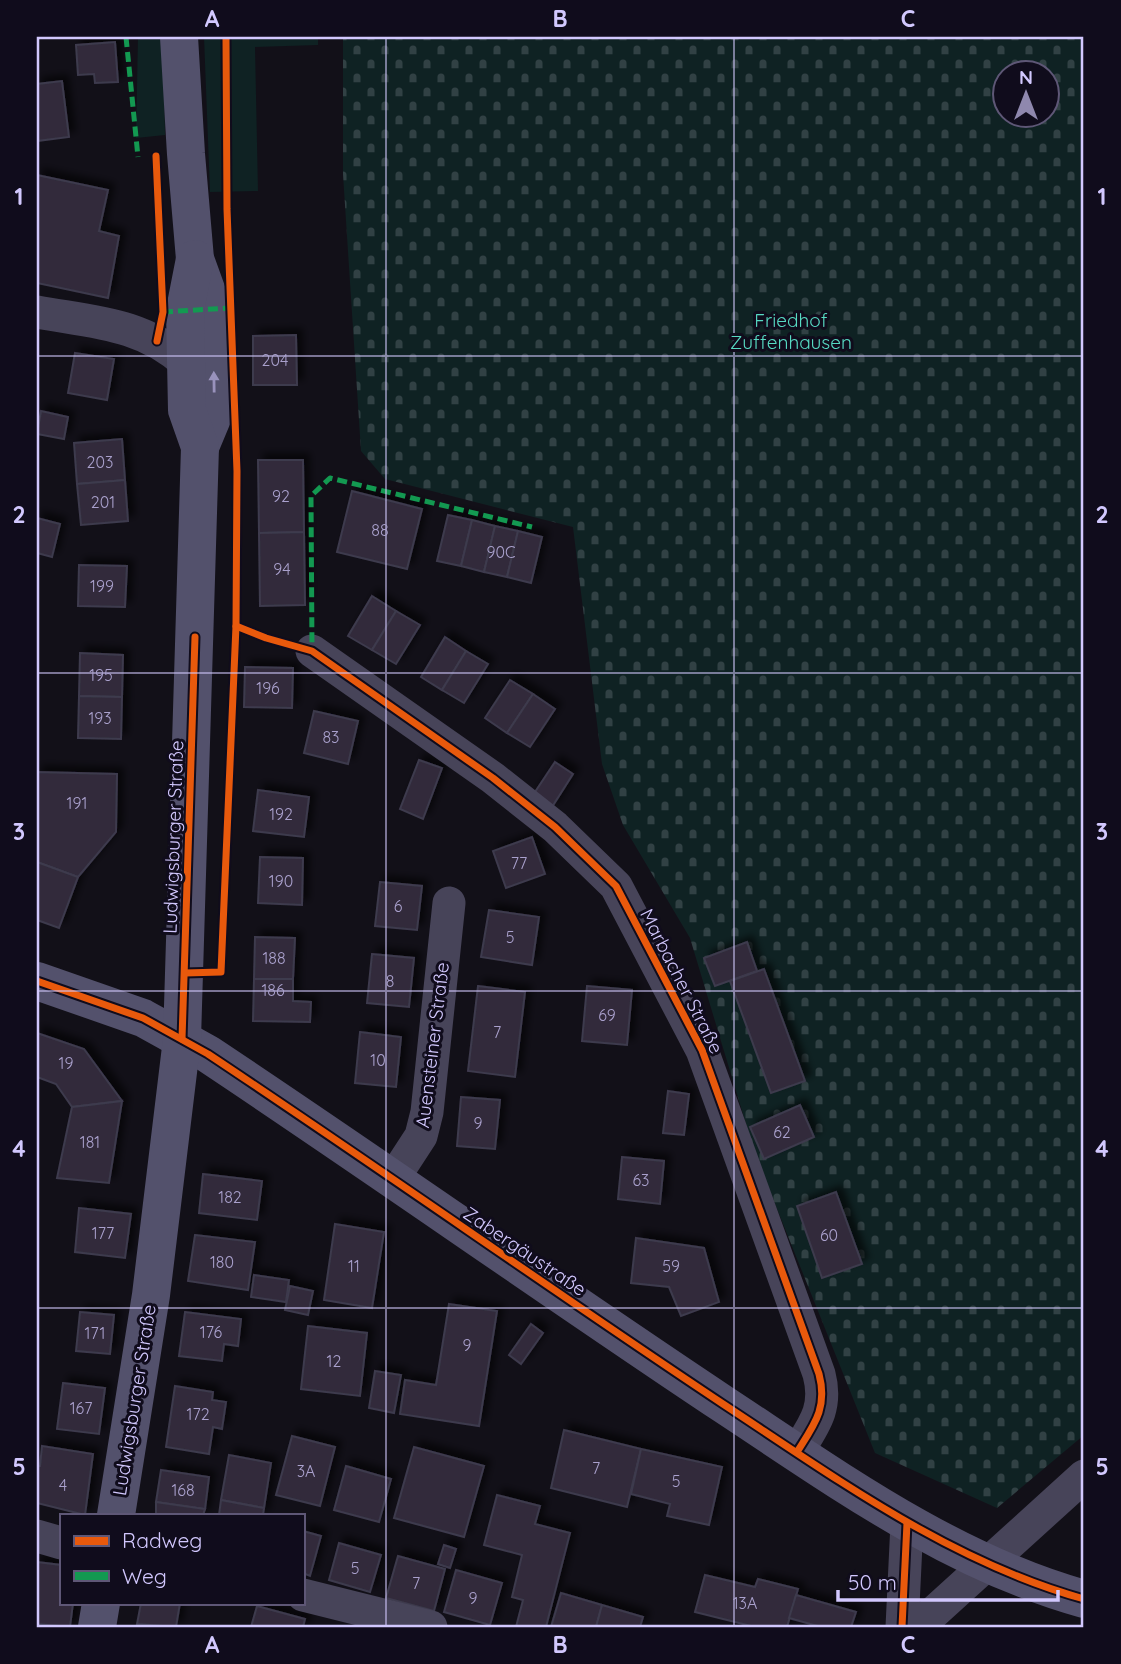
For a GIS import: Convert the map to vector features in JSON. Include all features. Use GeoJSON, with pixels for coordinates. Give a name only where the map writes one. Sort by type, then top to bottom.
{"type":"FeatureCollection","features":[{"type":"Feature","properties":{"kind":"main road","name":"Ludwigsburger Straße"},"geometry":{"type":"LineString","coordinates":[[116,1514],[153,1283],[182,1039],[200,447],[215,411],[213,309],[195,259],[179,37]]}},
{"type":"Feature","properties":{"kind":"main road","name":"Ludwigsburger Straße"},"geometry":{"type":"LineString","coordinates":[[195,259],[184,310],[158,344],[200,447]]}},
{"type":"Feature","properties":{"kind":"main road","name":"Zabergäustraße"},"geometry":{"type":"LineString","coordinates":[[37,981],[143,1018],[242,1076],[838,1481],[907,1523],[988,1562],[1059,1592],[1084,1599]]}},
{"type":"Feature","properties":{"kind":"main road"},"geometry":{"type":"LineString","coordinates":[[97,1627],[102,1604]]}},
{"type":"Feature","properties":{"kind":"street"},"geometry":{"type":"LineString","coordinates":[[37,312],[158,344]]}},
{"type":"Feature","properties":{"kind":"street","name":"Marbacher Straße"},"geometry":{"type":"LineString","coordinates":[[312,651],[492,778],[555,827],[616,886],[702,1050],[819,1374],[823,1395],[821,1408],[817,1421],[797,1452]]}},
{"type":"Feature","properties":{"kind":"street","name":"Auensteiner Straße"},"geometry":{"type":"LineString","coordinates":[[393,1179],[421,1136],[427,1112],[449,903]]}},
{"type":"Feature","properties":{"kind":"street"},"geometry":{"type":"LineString","coordinates":[[907,1523],[904,1627],[932,1614],[1084,1476]]}},
{"type":"Feature","properties":{"kind":"street"},"geometry":{"type":"LineString","coordinates":[[37,1536],[60,1543]]}},
{"type":"Feature","properties":{"kind":"street"},"geometry":{"type":"LineString","coordinates":[[304,1595],[431,1627]]}},
{"type":"Feature","properties":{"kind":"green space"},"geometry":{"type":"Polygon","coordinates":[[[138,37],[163,37],[165,135],[136,138],[138,37]]]}},
{"type":"Feature","properties":{"kind":"green space"},"geometry":{"type":"Polygon","coordinates":[[[204,37],[318,37],[318,45],[255,47],[258,191],[210,192],[204,37]]]}},
{"type":"Feature","properties":{"kind":"green space","name":"Friedhof Zuffenhausen"},"geometry":{"type":"Polygon","coordinates":[[[343,37],[1084,37],[1084,1435],[997,1508],[875,1453],[755,1154],[690,938],[623,825],[602,764],[573,527],[385,479],[361,451],[343,174],[343,37]]]}},
{"type":"Feature","properties":{"kind":"building"},"geometry":{"type":"Polygon","coordinates":[[[115,42],[118,82],[95,83],[94,74],[78,75],[76,45],[115,42]]]}},
{"type":"Feature","properties":{"kind":"building"},"geometry":{"type":"Polygon","coordinates":[[[62,81],[69,137],[37,141],[37,84],[62,81]]]}},
{"type":"Feature","properties":{"kind":"building"},"geometry":{"type":"Polygon","coordinates":[[[37,175],[108,190],[99,231],[119,236],[108,298],[37,283],[37,175]]]}},
{"type":"Feature","properties":{"kind":"building"},"geometry":{"type":"Polygon","coordinates":[[[296,335],[297,385],[253,385],[253,336],[296,335]]]}},
{"type":"Feature","properties":{"kind":"building"},"geometry":{"type":"Polygon","coordinates":[[[75,353],[114,359],[107,400],[68,393],[75,353]]]}},
{"type":"Feature","properties":{"kind":"building"},"geometry":{"type":"Polygon","coordinates":[[[41,411],[68,417],[64,439],[37,434],[41,411]]]}},
{"type":"Feature","properties":{"kind":"building"},"geometry":{"type":"Polygon","coordinates":[[[122,439],[125,480],[77,484],[74,443],[122,439]]]}},
{"type":"Feature","properties":{"kind":"building"},"geometry":{"type":"Polygon","coordinates":[[[258,460],[303,460],[304,532],[259,533],[258,460]]]}},
{"type":"Feature","properties":{"kind":"building"},"geometry":{"type":"Polygon","coordinates":[[[125,480],[128,521],[81,525],[77,484],[125,480]]]}},
{"type":"Feature","properties":{"kind":"building"},"geometry":{"type":"Polygon","coordinates":[[[352,491],[422,509],[407,569],[337,552],[352,491]]]}},
{"type":"Feature","properties":{"kind":"building"},"geometry":{"type":"Polygon","coordinates":[[[448,515],[472,520],[461,566],[437,561],[448,515]]]}},
{"type":"Feature","properties":{"kind":"building"},"geometry":{"type":"Polygon","coordinates":[[[37,518],[60,524],[52,557],[37,553],[37,518]]]}},
{"type":"Feature","properties":{"kind":"building"},"geometry":{"type":"Polygon","coordinates":[[[472,520],[495,526],[484,572],[461,566],[472,520]]]}},
{"type":"Feature","properties":{"kind":"building"},"geometry":{"type":"Polygon","coordinates":[[[495,526],[518,531],[507,577],[484,572],[495,526]]]}},
{"type":"Feature","properties":{"kind":"building"},"geometry":{"type":"Polygon","coordinates":[[[518,531],[542,537],[531,583],[507,577],[518,531]]]}},
{"type":"Feature","properties":{"kind":"building"},"geometry":{"type":"Polygon","coordinates":[[[304,532],[305,605],[260,606],[259,533],[304,532]]]}},
{"type":"Feature","properties":{"kind":"building"},"geometry":{"type":"Polygon","coordinates":[[[79,565],[127,566],[125,607],[78,606],[79,565]]]}},
{"type":"Feature","properties":{"kind":"building"},"geometry":{"type":"Polygon","coordinates":[[[372,596],[396,611],[372,650],[348,636],[372,596]]]}},
{"type":"Feature","properties":{"kind":"building"},"geometry":{"type":"Polygon","coordinates":[[[396,611],[420,625],[396,664],[372,650],[396,611]]]}},
{"type":"Feature","properties":{"kind":"building"},"geometry":{"type":"Polygon","coordinates":[[[445,637],[466,651],[442,690],[421,677],[445,637]]]}},
{"type":"Feature","properties":{"kind":"building"},"geometry":{"type":"Polygon","coordinates":[[[466,651],[488,664],[464,703],[442,690],[466,651]]]}},
{"type":"Feature","properties":{"kind":"building"},"geometry":{"type":"Polygon","coordinates":[[[80,653],[123,655],[122,697],[79,696],[80,653]]]}},
{"type":"Feature","properties":{"kind":"building"},"geometry":{"type":"Polygon","coordinates":[[[245,667],[293,668],[292,708],[244,707],[245,667]]]}},
{"type":"Feature","properties":{"kind":"building"},"geometry":{"type":"Polygon","coordinates":[[[510,680],[533,694],[507,733],[485,718],[510,680]]]}},
{"type":"Feature","properties":{"kind":"building"},"geometry":{"type":"Polygon","coordinates":[[[533,694],[555,709],[530,747],[507,733],[533,694]]]}},
{"type":"Feature","properties":{"kind":"building"},"geometry":{"type":"Polygon","coordinates":[[[79,696],[122,697],[121,739],[78,738],[79,696]]]}},
{"type":"Feature","properties":{"kind":"building"},"geometry":{"type":"Polygon","coordinates":[[[314,711],[358,721],[348,764],[304,753],[314,711]]]}},
{"type":"Feature","properties":{"kind":"building"},"geometry":{"type":"Polygon","coordinates":[[[419,760],[442,768],[423,819],[400,809],[419,760]]]}},
{"type":"Feature","properties":{"kind":"building"},"geometry":{"type":"Polygon","coordinates":[[[555,762],[573,774],[552,807],[533,795],[555,762]]]}},
{"type":"Feature","properties":{"kind":"building"},"geometry":{"type":"Polygon","coordinates":[[[37,772],[117,774],[116,832],[78,877],[37,862],[37,772]]]}},
{"type":"Feature","properties":{"kind":"building"},"geometry":{"type":"Polygon","coordinates":[[[258,790],[309,797],[304,837],[253,831],[258,790]]]}},
{"type":"Feature","properties":{"kind":"building"},"geometry":{"type":"Polygon","coordinates":[[[532,837],[545,874],[506,888],[493,851],[532,837]]]}},
{"type":"Feature","properties":{"kind":"building"},"geometry":{"type":"Polygon","coordinates":[[[260,857],[303,858],[302,905],[258,903],[260,857]]]}},
{"type":"Feature","properties":{"kind":"building"},"geometry":{"type":"Polygon","coordinates":[[[37,862],[78,877],[59,928],[37,920],[37,862]]]}},
{"type":"Feature","properties":{"kind":"building"},"geometry":{"type":"Polygon","coordinates":[[[380,882],[422,886],[417,930],[375,926],[380,882]]]}},
{"type":"Feature","properties":{"kind":"building"},"geometry":{"type":"Polygon","coordinates":[[[489,910],[539,917],[532,965],[481,957],[489,910]]]}},
{"type":"Feature","properties":{"kind":"building"},"geometry":{"type":"Polygon","coordinates":[[[255,937],[295,938],[293,979],[254,979],[255,937]]]}},
{"type":"Feature","properties":{"kind":"building"},"geometry":{"type":"Polygon","coordinates":[[[747,942],[757,971],[715,986],[704,958],[747,942]]]}},
{"type":"Feature","properties":{"kind":"building"},"geometry":{"type":"Polygon","coordinates":[[[372,954],[414,958],[409,1007],[367,1003],[372,954]]]}},
{"type":"Feature","properties":{"kind":"building"},"geometry":{"type":"Polygon","coordinates":[[[764,969],[805,1081],[771,1093],[730,981],[764,969]]]}},
{"type":"Feature","properties":{"kind":"building"},"geometry":{"type":"Polygon","coordinates":[[[254,979],[293,979],[293,1001],[311,1002],[310,1022],[253,1021],[254,979]]]}},
{"type":"Feature","properties":{"kind":"building"},"geometry":{"type":"Polygon","coordinates":[[[478,986],[525,992],[515,1077],[468,1071],[478,986]]]}},
{"type":"Feature","properties":{"kind":"building"},"geometry":{"type":"Polygon","coordinates":[[[587,986],[632,990],[627,1045],[582,1041],[587,986]]]}},
{"type":"Feature","properties":{"kind":"building"},"geometry":{"type":"Polygon","coordinates":[[[360,1032],[401,1037],[396,1087],[355,1083],[360,1032]]]}},
{"type":"Feature","properties":{"kind":"building"},"geometry":{"type":"Polygon","coordinates":[[[37,1033],[84,1049],[122,1101],[72,1107],[56,1084],[37,1077],[37,1033]]]}},
{"type":"Feature","properties":{"kind":"building"},"geometry":{"type":"Polygon","coordinates":[[[668,1091],[689,1094],[684,1135],[663,1133],[668,1091]]]}},
{"type":"Feature","properties":{"kind":"building"},"geometry":{"type":"Polygon","coordinates":[[[461,1097],[500,1100],[495,1149],[457,1146],[461,1097]]]}},
{"type":"Feature","properties":{"kind":"building"},"geometry":{"type":"Polygon","coordinates":[[[122,1101],[109,1183],[57,1178],[72,1107],[122,1101]]]}},
{"type":"Feature","properties":{"kind":"building"},"geometry":{"type":"Polygon","coordinates":[[[800,1105],[814,1137],[764,1159],[750,1127],[800,1105]]]}},
{"type":"Feature","properties":{"kind":"building"},"geometry":{"type":"Polygon","coordinates":[[[622,1157],[664,1161],[660,1204],[618,1199],[622,1157]]]}},
{"type":"Feature","properties":{"kind":"building"},"geometry":{"type":"Polygon","coordinates":[[[203,1174],[262,1181],[257,1220],[199,1213],[203,1174]]]}},
{"type":"Feature","properties":{"kind":"building"},"geometry":{"type":"Polygon","coordinates":[[[836,1192],[862,1264],[822,1278],[797,1206],[836,1192]]]}},
{"type":"Feature","properties":{"kind":"building"},"geometry":{"type":"Polygon","coordinates":[[[79,1208],[131,1214],[125,1258],[75,1252],[79,1208]]]}},
{"type":"Feature","properties":{"kind":"building"},"geometry":{"type":"Polygon","coordinates":[[[335,1224],[384,1232],[372,1308],[324,1300],[335,1224]]]}},
{"type":"Feature","properties":{"kind":"building"},"geometry":{"type":"Polygon","coordinates":[[[195,1235],[255,1242],[248,1290],[188,1281],[195,1235]]]}},
{"type":"Feature","properties":{"kind":"building"},"geometry":{"type":"Polygon","coordinates":[[[636,1238],[704,1248],[719,1302],[681,1316],[669,1287],[631,1283],[636,1238]]]}},
{"type":"Feature","properties":{"kind":"building"},"geometry":{"type":"Polygon","coordinates":[[[254,1275],[289,1280],[286,1302],[251,1297],[254,1275]]]}},
{"type":"Feature","properties":{"kind":"building"},"geometry":{"type":"Polygon","coordinates":[[[290,1286],[313,1291],[308,1315],[285,1310],[290,1286]]]}},
{"type":"Feature","properties":{"kind":"building"},"geometry":{"type":"Polygon","coordinates":[[[449,1304],[497,1311],[479,1426],[400,1414],[405,1380],[436,1385],[449,1304]]]}},
{"type":"Feature","properties":{"kind":"building"},"geometry":{"type":"Polygon","coordinates":[[[80,1312],[114,1315],[110,1354],[76,1351],[80,1312]]]}},
{"type":"Feature","properties":{"kind":"building"},"geometry":{"type":"Polygon","coordinates":[[[185,1312],[241,1319],[238,1346],[224,1344],[222,1361],[179,1356],[185,1312]]]}},
{"type":"Feature","properties":{"kind":"building"},"geometry":{"type":"Polygon","coordinates":[[[531,1324],[543,1333],[521,1364],[509,1355],[531,1324]]]}},
{"type":"Feature","properties":{"kind":"building"},"geometry":{"type":"Polygon","coordinates":[[[308,1326],[367,1333],[360,1396],[301,1389],[308,1326]]]}},
{"type":"Feature","properties":{"kind":"building"},"geometry":{"type":"Polygon","coordinates":[[[375,1371],[401,1375],[394,1413],[369,1408],[375,1371]]]}},
{"type":"Feature","properties":{"kind":"building"},"geometry":{"type":"Polygon","coordinates":[[[63,1383],[105,1388],[99,1434],[57,1429],[63,1383]]]}},
{"type":"Feature","properties":{"kind":"building"},"geometry":{"type":"Polygon","coordinates":[[[175,1386],[213,1392],[212,1400],[226,1402],[222,1429],[213,1427],[209,1454],[166,1447],[175,1386]]]}},
{"type":"Feature","properties":{"kind":"building"},"geometry":{"type":"Polygon","coordinates":[[[564,1430],[641,1449],[627,1507],[551,1488],[564,1430]]]}},
{"type":"Feature","properties":{"kind":"building"},"geometry":{"type":"Polygon","coordinates":[[[292,1436],[335,1447],[320,1506],[276,1495],[292,1436]]]}},
{"type":"Feature","properties":{"kind":"building"},"geometry":{"type":"Polygon","coordinates":[[[42,1446],[93,1454],[85,1514],[37,1503],[37,1466],[40,1466],[42,1446]]]}},
{"type":"Feature","properties":{"kind":"building"},"geometry":{"type":"Polygon","coordinates":[[[414,1447],[484,1466],[464,1537],[394,1518],[414,1447]]]}},
{"type":"Feature","properties":{"kind":"building"},"geometry":{"type":"Polygon","coordinates":[[[641,1449],[722,1467],[709,1525],[667,1516],[670,1504],[631,1494],[641,1449]]]}},
{"type":"Feature","properties":{"kind":"building"},"geometry":{"type":"Polygon","coordinates":[[[229,1455],[271,1463],[264,1508],[221,1500],[229,1455]]]}},
{"type":"Feature","properties":{"kind":"building"},"geometry":{"type":"Polygon","coordinates":[[[346,1466],[391,1479],[379,1522],[334,1510],[346,1466]]]}},
{"type":"Feature","properties":{"kind":"building"},"geometry":{"type":"Polygon","coordinates":[[[161,1470],[209,1477],[205,1509],[156,1502],[161,1470]]]}},
{"type":"Feature","properties":{"kind":"building"},"geometry":{"type":"Polygon","coordinates":[[[497,1495],[540,1506],[535,1524],[570,1533],[546,1627],[516,1627],[523,1600],[512,1597],[522,1555],[484,1545],[497,1495]]]}},
{"type":"Feature","properties":{"kind":"building"},"geometry":{"type":"Polygon","coordinates":[[[221,1500],[264,1508],[263,1514],[219,1514],[221,1500]]]}},
{"type":"Feature","properties":{"kind":"building"},"geometry":{"type":"Polygon","coordinates":[[[156,1502],[205,1509],[203,1514],[156,1514],[156,1502]]]}},
{"type":"Feature","properties":{"kind":"building"},"geometry":{"type":"Polygon","coordinates":[[[304,1531],[321,1536],[310,1576],[304,1573],[304,1531]]]}},
{"type":"Feature","properties":{"kind":"building"},"geometry":{"type":"Polygon","coordinates":[[[339,1543],[381,1555],[370,1592],[329,1580],[339,1543]]]}},
{"type":"Feature","properties":{"kind":"building"},"geometry":{"type":"Polygon","coordinates":[[[444,1545],[456,1549],[450,1568],[438,1564],[444,1545]]]}},
{"type":"Feature","properties":{"kind":"building"},"geometry":{"type":"Polygon","coordinates":[[[398,1556],[445,1569],[434,1611],[386,1598],[398,1556]]]}},
{"type":"Feature","properties":{"kind":"building"},"geometry":{"type":"Polygon","coordinates":[[[37,1562],[60,1565],[60,1604],[73,1604],[70,1627],[37,1624],[37,1562]]]}},
{"type":"Feature","properties":{"kind":"building"},"geometry":{"type":"Polygon","coordinates":[[[456,1570],[502,1583],[490,1625],[444,1612],[456,1570]]]}},
{"type":"Feature","properties":{"kind":"building"},"geometry":{"type":"Polygon","coordinates":[[[705,1575],[755,1587],[758,1579],[798,1589],[787,1627],[755,1627],[695,1612],[705,1575]]]}},
{"type":"Feature","properties":{"kind":"building"},"geometry":{"type":"Polygon","coordinates":[[[561,1593],[602,1605],[596,1627],[551,1627],[561,1593]]]}},
{"type":"Feature","properties":{"kind":"building"},"geometry":{"type":"Polygon","coordinates":[[[796,1595],[856,1612],[851,1627],[821,1627],[789,1618],[796,1595]]]}},
{"type":"Feature","properties":{"kind":"building"},"geometry":{"type":"Polygon","coordinates":[[[141,1604],[180,1604],[176,1627],[137,1624],[141,1604]]]}},
{"type":"Feature","properties":{"kind":"building"},"geometry":{"type":"Polygon","coordinates":[[[602,1605],[643,1617],[640,1627],[596,1627],[602,1605]]]}},
{"type":"Feature","properties":{"kind":"building"},"geometry":{"type":"Polygon","coordinates":[[[257,1606],[305,1619],[303,1627],[251,1627],[257,1606]]]}},
{"type":"Feature","properties":{"kind":"marked path"},"geometry":{"type":"LineString","coordinates":[[126,37],[138,157]]}},
{"type":"Feature","properties":{"kind":"marked path"},"geometry":{"type":"LineString","coordinates":[[163,312],[230,308]]}},
{"type":"Feature","properties":{"kind":"marked path"},"geometry":{"type":"LineString","coordinates":[[306,649],[312,651],[311,496],[330,478],[532,527]]}},
{"type":"Feature","properties":{"kind":"cycle path"},"geometry":{"type":"LineString","coordinates":[[185,973],[221,972],[236,626],[237,471],[227,209],[226,37]]}},
{"type":"Feature","properties":{"kind":"cycle path"},"geometry":{"type":"LineString","coordinates":[[156,156],[163,312],[157,341]]}},
{"type":"Feature","properties":{"kind":"cycle path"},"geometry":{"type":"LineString","coordinates":[[236,626],[312,651],[493,778],[555,827],[616,886],[702,1050],[819,1374],[822,1397],[818,1416],[797,1452]]}},
{"type":"Feature","properties":{"kind":"cycle path"},"geometry":{"type":"LineString","coordinates":[[182,1039],[195,637]]}},
{"type":"Feature","properties":{"kind":"cycle path"},"geometry":{"type":"LineString","coordinates":[[37,981],[143,1018],[208,1054],[658,1361],[896,1516],[988,1563],[1035,1583],[1084,1599]]}},
{"type":"Feature","properties":{"kind":"cycle path"},"geometry":{"type":"LineString","coordinates":[[902,1627],[907,1523]]}}]}
